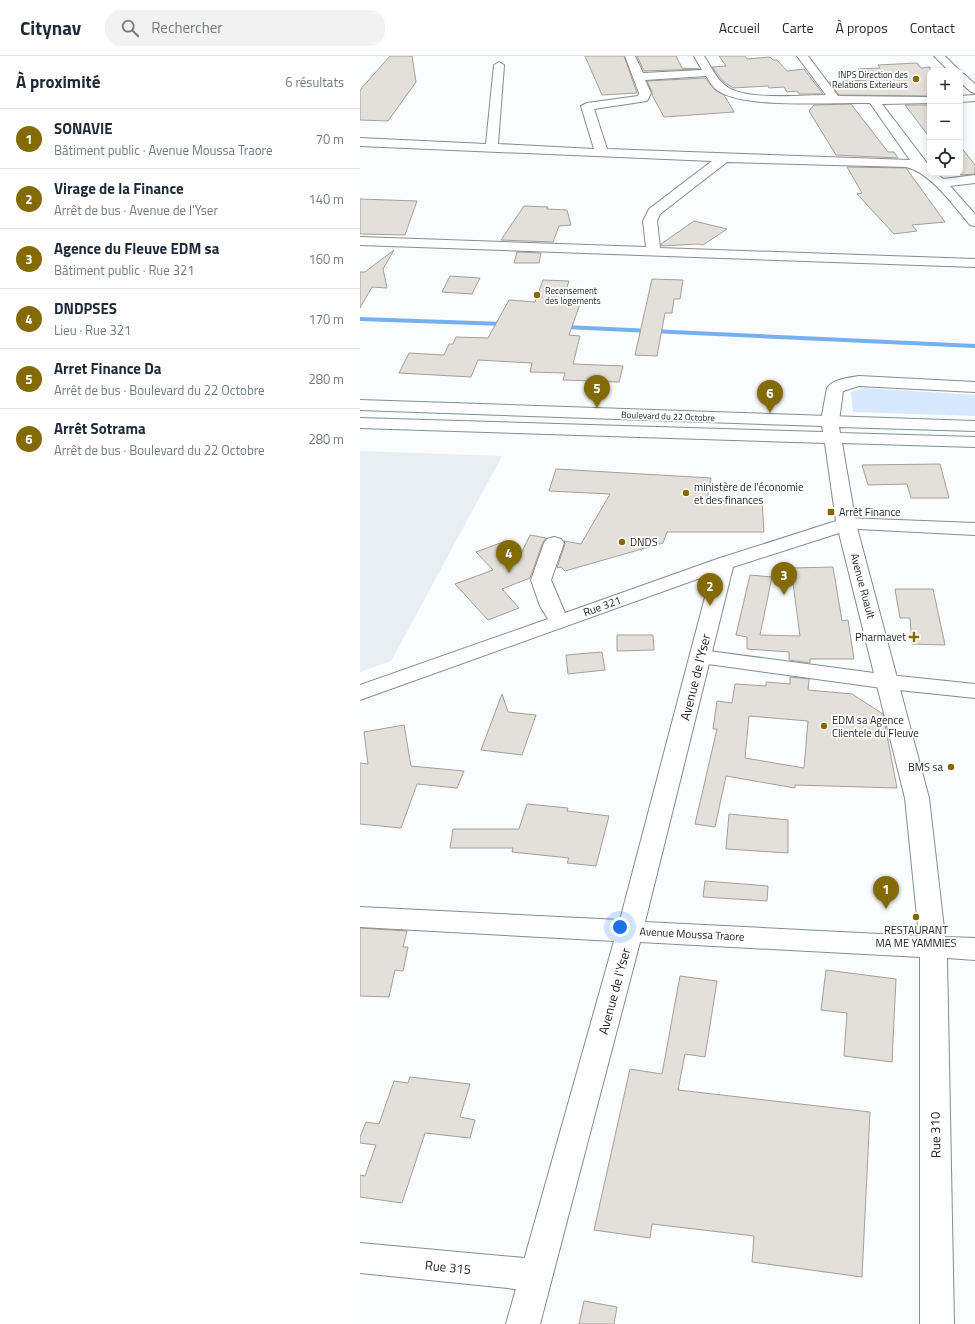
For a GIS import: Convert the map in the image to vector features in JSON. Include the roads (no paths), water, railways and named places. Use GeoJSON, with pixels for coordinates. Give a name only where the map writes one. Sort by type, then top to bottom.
{"type":"FeatureCollection","features":[{"type":"Feature","properties":{"kind":"main road"},"geometry":{"type":"LineString","coordinates":[[602,153],[587,106],[643,98],[645,93],[630,56]]}},
{"type":"Feature","properties":{"kind":"main road"},"geometry":{"type":"LineString","coordinates":[[699,56],[709,73],[723,90],[733,94],[757,98],[874,101],[927,100]]}},
{"type":"Feature","properties":{"kind":"main road"},"geometry":{"type":"LineString","coordinates":[[802,56],[835,99]]}},
{"type":"Feature","properties":{"kind":"main road"},"geometry":{"type":"LineString","coordinates":[[939,56],[952,68]]}},
{"type":"Feature","properties":{"kind":"main road"},"geometry":{"type":"LineString","coordinates":[[492,148],[499,65]]}},
{"type":"Feature","properties":{"kind":"main road"},"geometry":{"type":"LineString","coordinates":[[638,77],[709,73]]}},
{"type":"Feature","properties":{"kind":"main road"},"geometry":{"type":"LineString","coordinates":[[963,79],[975,90]]}},
{"type":"Feature","properties":{"kind":"main road"},"geometry":{"type":"LineString","coordinates":[[963,99],[975,98]]}},
{"type":"Feature","properties":{"kind":"main road"},"geometry":{"type":"LineString","coordinates":[[874,101],[921,166],[940,183],[975,222]]}},
{"type":"Feature","properties":{"kind":"main road"},"geometry":{"type":"LineString","coordinates":[[360,142],[724,158],[906,163],[921,166]]}},
{"type":"Feature","properties":{"kind":"main road"},"geometry":{"type":"LineString","coordinates":[[654,252],[650,221],[654,212],[724,158]]}},
{"type":"Feature","properties":{"kind":"main road"},"geometry":{"type":"LineString","coordinates":[[940,183],[975,179]]}},
{"type":"Feature","properties":{"kind":"main road"},"geometry":{"type":"LineString","coordinates":[[360,241],[975,263]]}},
{"type":"Feature","properties":{"kind":"main road","name":"Avenue Ruault"},"geometry":{"type":"LineString","coordinates":[[933,946],[917,798],[889,682],[846,524],[831,429],[835,388],[846,383],[859,381],[975,387]]}},
{"type":"Feature","properties":{"kind":"main road","name":"Boulevard du 22 Octobre"},"geometry":{"type":"LineString","coordinates":[[360,406],[831,429],[975,442]]}},
{"type":"Feature","properties":{"kind":"main road","name":"Boulevard du 22 Octobre"},"geometry":{"type":"LineString","coordinates":[[360,423],[831,429],[975,426]]}},
{"type":"Feature","properties":{"kind":"main road","name":"Rue 321"},"geometry":{"type":"LineString","coordinates":[[360,693],[724,563],[846,524],[975,529]]}},
{"type":"Feature","properties":{"kind":"main road"},"geometry":{"type":"LineString","coordinates":[[554,543],[541,580],[550,606],[560,622]]}},
{"type":"Feature","properties":{"kind":"main road","name":"Avenue de l'Yser"},"geometry":{"type":"LineString","coordinates":[[523,1324],[630,930],[724,563]]}},
{"type":"Feature","properties":{"kind":"main road"},"geometry":{"type":"LineString","coordinates":[[701,657],[889,682],[975,691]]}},
{"type":"Feature","properties":{"kind":"main road","name":"Avenue Moussa Traore"},"geometry":{"type":"LineString","coordinates":[[360,917],[975,949]]}},
{"type":"Feature","properties":{"kind":"main road","name":"Rue 310"},"geometry":{"type":"LineString","coordinates":[[933,946],[936,1324]]}},
{"type":"Feature","properties":{"kind":"main road","name":"Rue 315"},"geometry":{"type":"LineString","coordinates":[[360,1258],[536,1275]]}},
{"type":"Feature","properties":{"kind":"waterway"},"geometry":{"type":"LineString","coordinates":[[360,319],[504,324]]}},
{"type":"Feature","properties":{"kind":"waterway"},"geometry":{"type":"LineString","coordinates":[[565,327],[975,346]]}},
{"type":"Feature","properties":{"kind":"place","name":"INPS Direction des Relations Exterieurs"},"geometry":{"type":"Point","coordinates":[916,79]}},
{"type":"Feature","properties":{"kind":"place","name":"Recensement des logements"},"geometry":{"type":"Point","coordinates":[537,295]}},
{"type":"Feature","properties":{"kind":"place","name":"Arret Finance Da"},"geometry":{"type":"Point","coordinates":[597,408]}},
{"type":"Feature","properties":{"kind":"place","name":"Arrêt Sotrama"},"geometry":{"type":"Point","coordinates":[770,413]}},
{"type":"Feature","properties":{"kind":"place","name":"ministère de l'économie et des finances"},"geometry":{"type":"Point","coordinates":[686,493]}},
{"type":"Feature","properties":{"kind":"place","name":"Arrêt Finance"},"geometry":{"type":"Point","coordinates":[831,512]}},
{"type":"Feature","properties":{"kind":"place","name":"DNDS"},"geometry":{"type":"Point","coordinates":[622,542]}},
{"type":"Feature","properties":{"kind":"place","name":"DNDPSES"},"geometry":{"type":"Point","coordinates":[509,573]}},
{"type":"Feature","properties":{"kind":"place","name":"Agence du Fleuve EDM sa"},"geometry":{"type":"Point","coordinates":[784,595]}},
{"type":"Feature","properties":{"kind":"place","name":"Virage de la Finance"},"geometry":{"type":"Point","coordinates":[710,606]}},
{"type":"Feature","properties":{"kind":"place","name":"Pharmavet"},"geometry":{"type":"Point","coordinates":[914,637]}},
{"type":"Feature","properties":{"kind":"place","name":"EDM sa Agence Clientele du Fleuve"},"geometry":{"type":"Point","coordinates":[824,726]}},
{"type":"Feature","properties":{"kind":"place","name":"BMS sa"},"geometry":{"type":"Point","coordinates":[951,767]}},
{"type":"Feature","properties":{"kind":"place","name":"SONAVIE"},"geometry":{"type":"Point","coordinates":[886,909]}},
{"type":"Feature","properties":{"kind":"place","name":"RESTAURANT MA ME YAMMIES"},"geometry":{"type":"Point","coordinates":[916,917]}}]}
